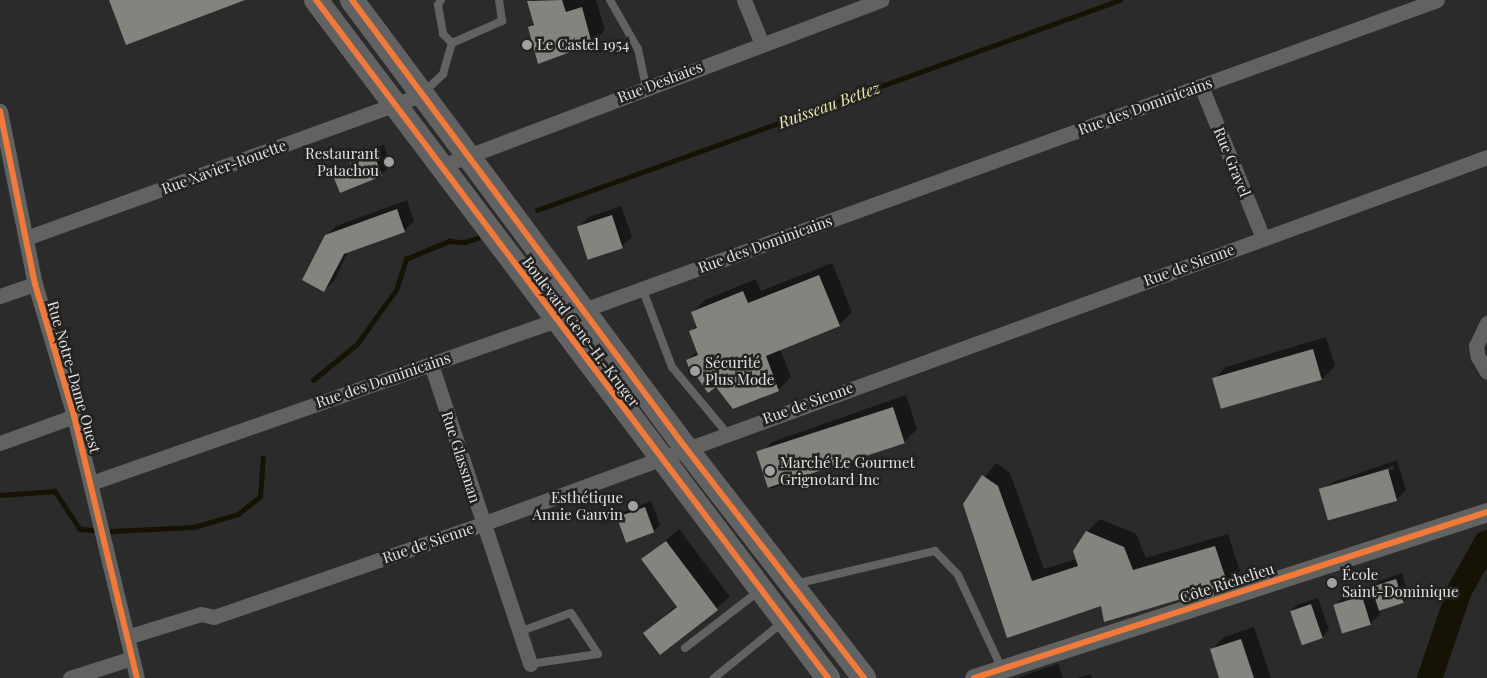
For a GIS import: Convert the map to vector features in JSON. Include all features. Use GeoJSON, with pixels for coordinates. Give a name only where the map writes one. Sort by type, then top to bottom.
{"type":"FeatureCollection","features":[{"type":"Feature","properties":{"kind":"main road","name":"Boulevard Gene-H.-Kruger"},"geometry":{"type":"LineString","coordinates":[[316,0],[439,167],[828,678]]}},
{"type":"Feature","properties":{"kind":"main road","name":"Boulevard Gene-H.-Kruger"},"geometry":{"type":"LineString","coordinates":[[352,0],[684,447],[864,678]]}},
{"type":"Feature","properties":{"kind":"street"},"geometry":{"type":"LineString","coordinates":[[744,0],[762,44]]}},
{"type":"Feature","properties":{"kind":"street","name":"Rue Deshaies"},"geometry":{"type":"LineString","coordinates":[[439,167],[882,0]]}},
{"type":"Feature","properties":{"kind":"street","name":"Rue des Dominicains"},"geometry":{"type":"LineString","coordinates":[[90,483],[556,320],[1437,0]]}},
{"type":"Feature","properties":{"kind":"street","name":"Rue Gravel"},"geometry":{"type":"LineString","coordinates":[[1201,86],[1264,238]]}},
{"type":"Feature","properties":{"kind":"street","name":"Rue Xavier-Rouette"},"geometry":{"type":"LineString","coordinates":[[26,238],[421,95]]}},
{"type":"Feature","properties":{"kind":"street","name":"Rue Notre-Dame Ouest"},"geometry":{"type":"LineString","coordinates":[[0,111],[5,170],[26,238],[34,284],[74,416],[137,678]]}},
{"type":"Feature","properties":{"kind":"street","name":"Rue de Sienne"},"geometry":{"type":"LineString","coordinates":[[127,637],[201,614],[214,616],[482,524],[659,456],[1487,158]]}},
{"type":"Feature","properties":{"kind":"street"},"geometry":{"type":"LineString","coordinates":[[0,296],[34,284]]}},
{"type":"Feature","properties":{"kind":"street"},"geometry":{"type":"LineString","coordinates":[[1487,324],[1479,335],[1476,346],[1478,357],[1487,372]]}},
{"type":"Feature","properties":{"kind":"street","name":"Rue Glassman"},"geometry":{"type":"LineString","coordinates":[[431,364],[482,524],[530,664]]}},
{"type":"Feature","properties":{"kind":"street"},"geometry":{"type":"LineString","coordinates":[[0,443],[74,416]]}},
{"type":"Feature","properties":{"kind":"street","name":"Côte Richelieu"},"geometry":{"type":"LineString","coordinates":[[974,678],[1487,512]]}},
{"type":"Feature","properties":{"kind":"street"},"geometry":{"type":"LineString","coordinates":[[70,678],[132,658]]}},
{"type":"Feature","properties":{"kind":"lane"},"geometry":{"type":"LineString","coordinates":[[441,0],[438,5],[443,34],[452,43]]}},
{"type":"Feature","properties":{"kind":"lane"},"geometry":{"type":"LineString","coordinates":[[421,95],[443,74],[452,43],[502,20],[499,0]]}},
{"type":"Feature","properties":{"kind":"lane"},"geometry":{"type":"LineString","coordinates":[[610,0],[638,49],[646,88]]}},
{"type":"Feature","properties":{"kind":"lane"},"geometry":{"type":"LineString","coordinates":[[642,288],[672,367],[726,432]]}},
{"type":"Feature","properties":{"kind":"lane"},"geometry":{"type":"LineString","coordinates":[[791,585],[934,551],[958,575],[1002,669]]}},
{"type":"Feature","properties":{"kind":"lane"},"geometry":{"type":"LineString","coordinates":[[685,648],[760,590]]}},
{"type":"Feature","properties":{"kind":"lane"},"geometry":{"type":"LineString","coordinates":[[519,632],[571,613],[598,654],[530,664]]}},
{"type":"Feature","properties":{"kind":"lane"},"geometry":{"type":"LineString","coordinates":[[714,678],[784,621]]}},
{"type":"Feature","properties":{"kind":"building"},"geometry":{"type":"Polygon","coordinates":[[[109,0],[245,0],[126,45],[109,0]]]}},
{"type":"Feature","properties":{"kind":"building"},"geometry":{"type":"Polygon","coordinates":[[[562,0],[566,12],[582,7],[592,44],[538,64],[528,27],[534,25],[527,1],[562,0]]]}},
{"type":"Feature","properties":{"kind":"building"},"geometry":{"type":"Polygon","coordinates":[[[374,154],[382,176],[340,193],[334,178],[353,171],[350,162],[374,154]]]}},
{"type":"Feature","properties":{"kind":"building"},"geometry":{"type":"Polygon","coordinates":[[[397,209],[405,232],[344,254],[324,292],[302,280],[325,235],[397,209]]]}},
{"type":"Feature","properties":{"kind":"building"},"geometry":{"type":"Polygon","coordinates":[[[612,215],[623,248],[588,260],[577,226],[612,215]]]}},
{"type":"Feature","properties":{"kind":"building"},"geometry":{"type":"Polygon","coordinates":[[[819,275],[840,326],[766,356],[779,391],[733,409],[716,387],[708,393],[697,377],[693,378],[686,360],[698,355],[689,331],[697,328],[691,312],[743,291],[748,303],[819,275]]]}},
{"type":"Feature","properties":{"kind":"building"},"geometry":{"type":"Polygon","coordinates":[[[1313,349],[1322,380],[1221,409],[1212,378],[1313,349]]]}},
{"type":"Feature","properties":{"kind":"building"},"geometry":{"type":"Polygon","coordinates":[[[893,407],[905,443],[768,488],[756,451],[893,407]]]}},
{"type":"Feature","properties":{"kind":"building"},"geometry":{"type":"Polygon","coordinates":[[[1388,469],[1397,501],[1328,521],[1319,489],[1388,469]]]}},
{"type":"Feature","properties":{"kind":"building"},"geometry":{"type":"Polygon","coordinates":[[[982,475],[998,486],[1032,581],[1078,566],[1073,551],[1086,531],[1124,547],[1133,570],[1215,546],[1228,585],[1104,622],[1101,606],[1007,638],[963,504],[982,475]]]}},
{"type":"Feature","properties":{"kind":"building"},"geometry":{"type":"Polygon","coordinates":[[[645,507],[654,532],[626,543],[617,517],[645,507]]]}},
{"type":"Feature","properties":{"kind":"building"},"geometry":{"type":"Polygon","coordinates":[[[666,541],[718,610],[660,655],[643,633],[677,607],[641,559],[666,541]]]}},
{"type":"Feature","properties":{"kind":"building"},"geometry":{"type":"Polygon","coordinates":[[[1396,579],[1404,603],[1379,611],[1371,587],[1396,579]]]}},
{"type":"Feature","properties":{"kind":"building"},"geometry":{"type":"Polygon","coordinates":[[[1362,596],[1371,625],[1342,633],[1333,605],[1362,596]]]}},
{"type":"Feature","properties":{"kind":"building"},"geometry":{"type":"Polygon","coordinates":[[[1311,604],[1323,638],[1302,645],[1290,611],[1311,604]]]}},
{"type":"Feature","properties":{"kind":"building"},"geometry":{"type":"Polygon","coordinates":[[[1241,639],[1254,678],[1219,678],[1210,649],[1241,639]]]}},
{"type":"Feature","properties":{"kind":"waterway","name":"Ruisseau Bettez"},"geometry":{"type":"LineString","coordinates":[[537,210],[1120,0]]}},
{"type":"Feature","properties":{"kind":"waterway","name":"Ruisseau Bettez"},"geometry":{"type":"LineString","coordinates":[[313,380],[357,344],[396,290],[406,259],[449,241],[465,242],[477,238]]}},
{"type":"Feature","properties":{"kind":"waterway","name":"Ruisseau Bettez"},"geometry":{"type":"LineString","coordinates":[[0,495],[55,491],[80,529],[112,531],[194,527],[238,514],[260,497],[263,458]]}},
{"type":"Feature","properties":{"kind":"waterway"},"geometry":{"type":"LineString","coordinates":[[1429,678],[1459,590],[1486,542]]}},
{"type":"Feature","properties":{"kind":"cycle path"},"geometry":{"type":"LineString","coordinates":[[316,0],[828,678]]}},
{"type":"Feature","properties":{"kind":"cycle path"},"geometry":{"type":"LineString","coordinates":[[352,0],[685,447],[864,678]]}},
{"type":"Feature","properties":{"kind":"cycle path"},"geometry":{"type":"LineString","coordinates":[[0,111],[35,284],[74,416],[137,678]]}},
{"type":"Feature","properties":{"kind":"cycle path"},"geometry":{"type":"LineString","coordinates":[[974,678],[1487,512]]}},
{"type":"Feature","properties":{"kind":"place","name":"Le Castel 1954"},"geometry":{"type":"Point","coordinates":[527,45]}},
{"type":"Feature","properties":{"kind":"place","name":"Restaurant Patachou"},"geometry":{"type":"Point","coordinates":[389,162]}},
{"type":"Feature","properties":{"kind":"place","name":"Sécurité Plus Mode"},"geometry":{"type":"Point","coordinates":[695,371]}},
{"type":"Feature","properties":{"kind":"place","name":"Marché Le Gourmet Grignotard Inc"},"geometry":{"type":"Point","coordinates":[770,471]}},
{"type":"Feature","properties":{"kind":"place","name":"Esthétique Annie Gauvin"},"geometry":{"type":"Point","coordinates":[633,506]}},
{"type":"Feature","properties":{"kind":"place","name":"École Saint-Dominique"},"geometry":{"type":"Point","coordinates":[1332,583]}}]}
